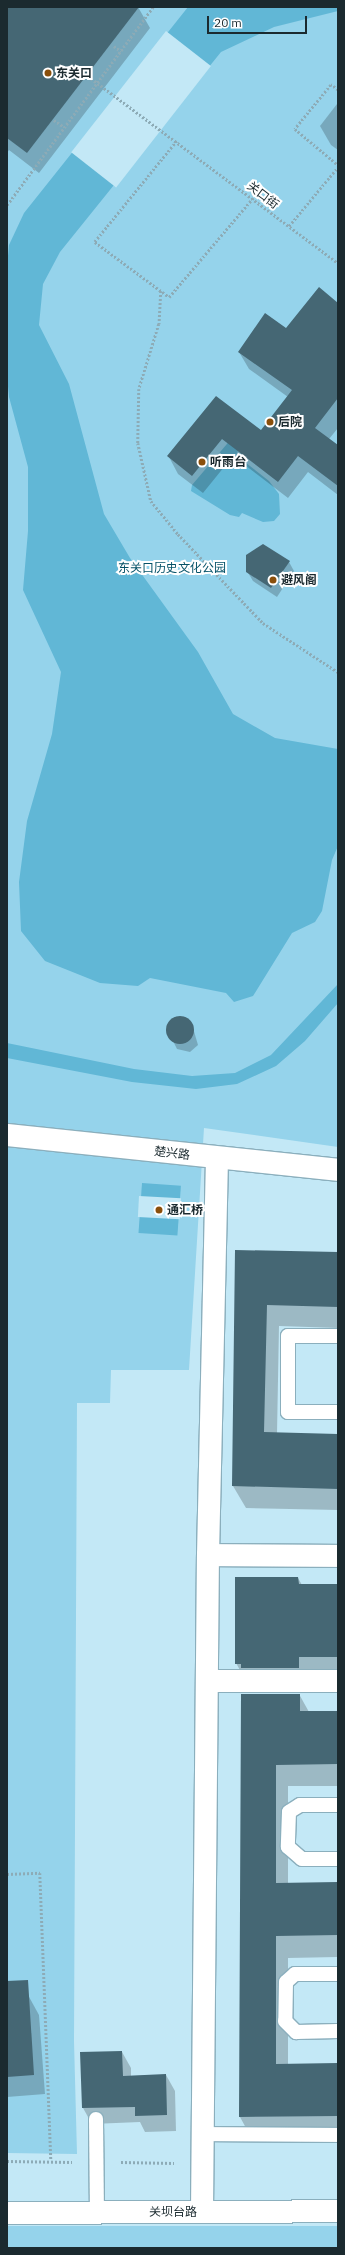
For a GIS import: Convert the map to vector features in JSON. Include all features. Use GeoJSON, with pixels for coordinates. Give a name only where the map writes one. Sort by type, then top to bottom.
{"type":"FeatureCollection","features":[{"type":"Feature","properties":{"kind":"street","name":"楚兴路"},"geometry":{"type":"LineString","coordinates":[[7,1135],[338,1170]]}},
{"type":"Feature","properties":{"kind":"street"},"geometry":{"type":"LineString","coordinates":[[202,2212],[208,1555],[217,1158]]}},
{"type":"Feature","properties":{"kind":"street"},"geometry":{"type":"LineString","coordinates":[[208,1555],[338,1556]]}},
{"type":"Feature","properties":{"kind":"street"},"geometry":{"type":"LineString","coordinates":[[207,1681],[338,1681]]}},
{"type":"Feature","properties":{"kind":"street","name":"关坝台路"},"geometry":{"type":"LineString","coordinates":[[7,2213],[338,2211]]}},
{"type":"Feature","properties":{"kind":"lane"},"geometry":{"type":"LineString","coordinates":[[338,1336],[288,1336],[288,1412],[338,1412]]}},
{"type":"Feature","properties":{"kind":"lane"},"geometry":{"type":"LineString","coordinates":[[338,1805],[300,1805],[290,1812],[288,1847],[302,1859],[338,1859]]}},
{"type":"Feature","properties":{"kind":"lane"},"geometry":{"type":"LineString","coordinates":[[338,1974],[295,1974],[286,1982],[285,2021],[296,2032],[338,2031]]}},
{"type":"Feature","properties":{"kind":"lane"},"geometry":{"type":"LineString","coordinates":[[96,2119],[97,2213]]}},
{"type":"Feature","properties":{"kind":"lane"},"geometry":{"type":"LineString","coordinates":[[202,2134],[338,2135]]}},
{"type":"Feature","properties":{"kind":"path"},"geometry":{"type":"LineString","coordinates":[[7,205],[153,7]]}},
{"type":"Feature","properties":{"kind":"path"},"geometry":{"type":"LineString","coordinates":[[114,46],[121,51]]}},
{"type":"Feature","properties":{"kind":"path","name":"关口街"},"geometry":{"type":"LineString","coordinates":[[88,76],[177,141],[338,263]]}},
{"type":"Feature","properties":{"kind":"path"},"geometry":{"type":"LineString","coordinates":[[290,226],[338,166],[296,129],[331,85],[338,90]]}},
{"type":"Feature","properties":{"kind":"path"},"geometry":{"type":"LineString","coordinates":[[54,120],[64,127]]}},
{"type":"Feature","properties":{"kind":"path"},"geometry":{"type":"LineString","coordinates":[[177,141],[95,242],[169,297],[253,198]]}},
{"type":"Feature","properties":{"kind":"path"},"geometry":{"type":"LineString","coordinates":[[161,291],[159,324],[139,389],[138,443],[151,501],[178,534],[263,623],[338,672]]}},
{"type":"Feature","properties":{"kind":"path"},"geometry":{"type":"LineString","coordinates":[[7,1874],[40,1873],[51,2161]]}},
{"type":"Feature","properties":{"kind":"green space","name":"东关口历史文化公园"},"geometry":{"type":"Polygon","coordinates":[[[7,7],[338,7],[338,1147],[204,1128],[189,1370],[111,1370],[110,1403],[77,1403],[74,2041],[77,2154],[7,2153],[7,7]]]}},
{"type":"Feature","properties":{"kind":"green space"},"geometry":{"type":"Polygon","coordinates":[[[7,2226],[338,2226],[338,2248],[7,2248],[7,2226]]]}},
{"type":"Feature","properties":{"kind":"shaded area"},"geometry":{"type":"Polygon","coordinates":[[[188,7],[338,7],[338,11],[274,27],[221,52],[60,252],[43,284],[39,325],[69,384],[104,514],[130,558],[198,652],[233,714],[275,738],[338,749],[338,846],[332,860],[322,911],[315,922],[292,933],[253,996],[234,1002],[226,993],[150,978],[138,986],[100,983],[45,961],[21,931],[19,882],[27,821],[52,734],[61,672],[23,590],[28,531],[28,467],[9,397],[7,376],[7,267],[9,245],[24,213],[188,7]]]}},
{"type":"Feature","properties":{"kind":"shaded area"},"geometry":{"type":"Polygon","coordinates":[[[232,438],[241,445],[236,455],[269,481],[279,494],[280,514],[274,521],[263,522],[242,513],[239,517],[230,515],[191,491],[192,485],[232,438]]]}},
{"type":"Feature","properties":{"kind":"shaded area"},"geometry":{"type":"Polygon","coordinates":[[[338,984],[338,1003],[305,1041],[276,1066],[237,1084],[196,1089],[132,1082],[7,1058],[7,1043],[134,1069],[192,1076],[235,1073],[271,1055],[338,984]]]}},
{"type":"Feature","properties":{"kind":"shaded area"},"geometry":{"type":"Polygon","coordinates":[[[142,1183],[181,1186],[177,1236],[139,1233],[142,1183]]]}},
{"type":"Feature","properties":{"kind":"pier"},"geometry":{"type":"Polygon","coordinates":[[[166,31],[211,66],[116,187],[71,152],[166,31]]]}},
{"type":"Feature","properties":{"kind":"pier","name":"通汇桥"},"geometry":{"type":"Polygon","coordinates":[[[139,1196],[181,1198],[180,1219],[138,1217],[139,1196]]]}},
{"type":"Feature","properties":{"kind":"building","name":"东关口"},"geometry":{"type":"Polygon","coordinates":[[[7,7],[139,7],[27,153],[7,138],[7,7]]]}},
{"type":"Feature","properties":{"kind":"building"},"geometry":{"type":"Polygon","coordinates":[[[319,287],[338,303],[338,398],[315,428],[338,445],[338,486],[298,456],[278,482],[222,439],[192,476],[167,456],[216,396],[261,430],[292,390],[238,352],[265,313],[286,328],[319,287]]]}},
{"type":"Feature","properties":{"kind":"building"},"geometry":{"type":"Polygon","coordinates":[[[263,544],[290,561],[271,588],[246,572],[246,555],[263,544]]]}},
{"type":"Feature","properties":{"kind":"building"},"geometry":{"type":"Polygon","coordinates":[[[180,1016],[190,1020],[194,1030],[190,1040],[180,1044],[170,1040],[166,1030],[170,1020],[180,1016]]]}},
{"type":"Feature","properties":{"kind":"building"},"geometry":{"type":"Polygon","coordinates":[[[235,1250],[338,1252],[338,1307],[267,1305],[264,1432],[338,1434],[338,1489],[232,1486],[235,1250]]]}},
{"type":"Feature","properties":{"kind":"building"},"geometry":{"type":"Polygon","coordinates":[[[235,1577],[298,1577],[299,1584],[338,1584],[338,1657],[299,1657],[299,1668],[241,1668],[241,1664],[235,1664],[235,1577]]]}},
{"type":"Feature","properties":{"kind":"building"},"geometry":{"type":"Polygon","coordinates":[[[241,1694],[300,1694],[300,1711],[338,1711],[338,1764],[276,1765],[276,1883],[338,1882],[338,1935],[276,1936],[276,2064],[338,2063],[338,2116],[239,2117],[241,1694]]]}},
{"type":"Feature","properties":{"kind":"building"},"geometry":{"type":"Polygon","coordinates":[[[28,1980],[34,2075],[7,2077],[7,1981],[28,1980]]]}},
{"type":"Feature","properties":{"kind":"building"},"geometry":{"type":"Polygon","coordinates":[[[122,2051],[123,2076],[166,2074],[167,2115],[135,2116],[135,2107],[82,2108],[80,2052],[122,2051]]]}},
{"type":"Feature","properties":{"kind":"place","name":"东关口"},"geometry":{"type":"Point","coordinates":[48,73]}},
{"type":"Feature","properties":{"kind":"place","name":"后院"},"geometry":{"type":"Point","coordinates":[270,422]}},
{"type":"Feature","properties":{"kind":"place","name":"听雨台"},"geometry":{"type":"Point","coordinates":[202,462]}},
{"type":"Feature","properties":{"kind":"place","name":"避风阁"},"geometry":{"type":"Point","coordinates":[273,580]}},
{"type":"Feature","properties":{"kind":"place","name":"通汇桥"},"geometry":{"type":"Point","coordinates":[159,1210]}}]}
